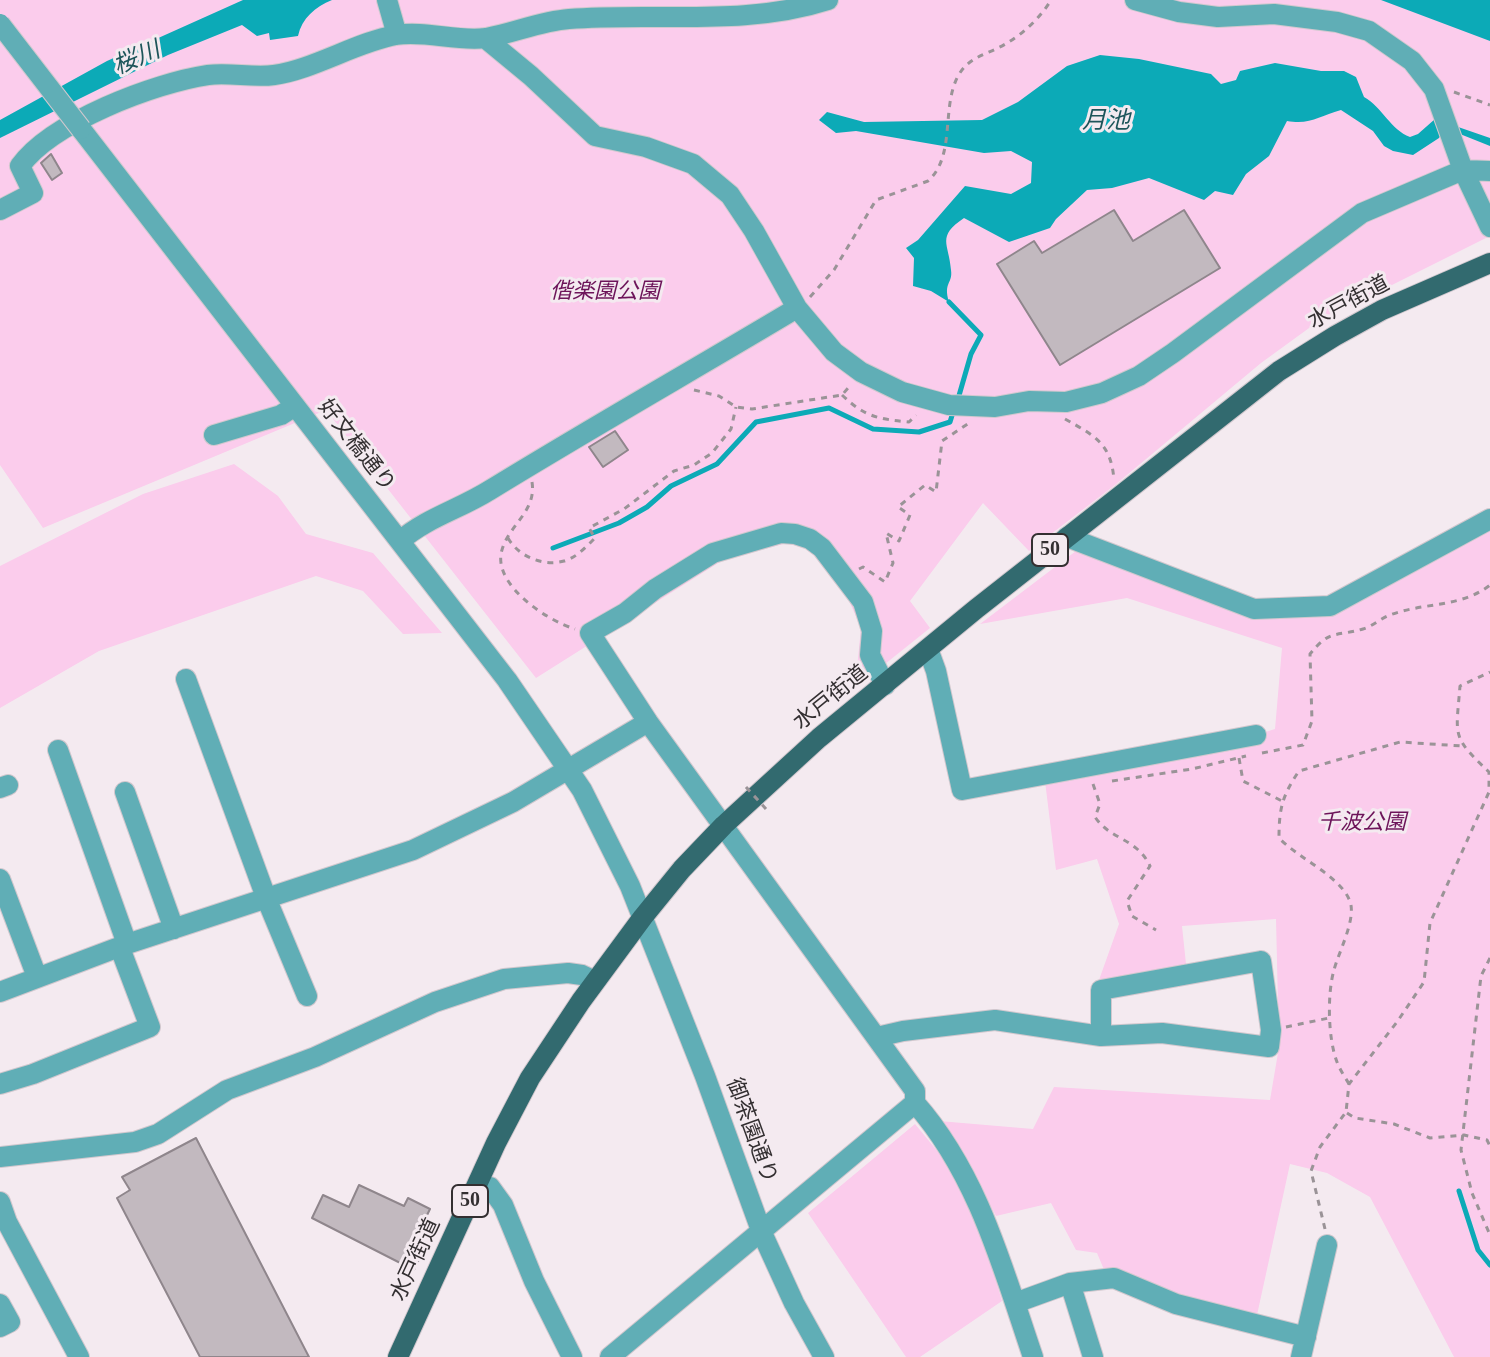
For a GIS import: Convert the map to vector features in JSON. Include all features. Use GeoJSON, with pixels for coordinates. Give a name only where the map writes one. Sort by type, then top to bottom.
{"type":"FeatureCollection","features":[{"type":"Feature","properties":{"kind":"main road","name":"水戸街道"},"geometry":{"type":"LineString","coordinates":[[398,1357],[530,1078],[595,981],[643,917],[682,869],[724,825],[819,738],[1067,537],[1279,371],[1382,310],[1490,263]]}},
{"type":"Feature","properties":{"kind":"street"},"geometry":{"type":"LineString","coordinates":[[0,210],[33,193],[20,166],[28,155],[60,131],[108,106],[208,75],[275,75],[397,35],[485,38],[566,19],[735,17],[803,8],[828,0]]}},
{"type":"Feature","properties":{"kind":"street"},"geometry":{"type":"LineString","coordinates":[[1135,0],[1179,12],[1218,17],[1274,14],[1337,22],[1369,31],[1412,61],[1434,89],[1463,170],[1490,227]]}},
{"type":"Feature","properties":{"kind":"street"},"geometry":{"type":"LineString","coordinates":[[387,2],[397,35]]}},
{"type":"Feature","properties":{"kind":"street","name":"好文橋通り"},"geometry":{"type":"LineString","coordinates":[[0,24],[507,680],[570,771],[601,825],[643,917]]}},
{"type":"Feature","properties":{"kind":"street"},"geometry":{"type":"LineString","coordinates":[[485,38],[595,136],[646,147],[693,164],[730,195],[797,308],[834,352],[861,372],[902,392],[961,412],[1029,401],[1066,402],[1102,393],[1139,376],[1362,213],[1463,170],[1490,171]]}},
{"type":"Feature","properties":{"kind":"street"},"geometry":{"type":"LineString","coordinates":[[400,541],[416,527],[478,498],[797,308]]}},
{"type":"Feature","properties":{"kind":"street"},"geometry":{"type":"LineString","coordinates":[[214,435],[281,415],[295,406]]}},
{"type":"Feature","properties":{"kind":"street"},"geometry":{"type":"LineString","coordinates":[[1067,537],[1254,609],[1330,606],[1490,519]]}},
{"type":"Feature","properties":{"kind":"street"},"geometry":{"type":"LineString","coordinates":[[885,685],[870,655],[872,631],[863,602],[822,548],[810,539],[795,534],[781,533],[713,553],[590,633],[648,722],[915,1091],[915,1103],[955,1157],[987,1224],[1033,1357]]}},
{"type":"Feature","properties":{"kind":"street"},"geometry":{"type":"LineString","coordinates":[[928,649],[936,671],[962,790],[1256,735]]}},
{"type":"Feature","properties":{"kind":"street"},"geometry":{"type":"LineString","coordinates":[[186,679],[267,900],[307,996]]}},
{"type":"Feature","properties":{"kind":"street"},"geometry":{"type":"LineString","coordinates":[[0,992],[124,946],[267,900],[445,837],[570,771],[648,722]]}},
{"type":"Feature","properties":{"kind":"street"},"geometry":{"type":"LineString","coordinates":[[0,1084],[150,1027],[58,750]]}},
{"type":"Feature","properties":{"kind":"street"},"geometry":{"type":"LineString","coordinates":[[125,792],[174,929]]}},
{"type":"Feature","properties":{"kind":"street"},"geometry":{"type":"LineString","coordinates":[[0,879],[37,977]]}},
{"type":"Feature","properties":{"kind":"street","name":"御茶園通り"},"geometry":{"type":"LineString","coordinates":[[643,917],[762,1233],[794,1303],[824,1357]]}},
{"type":"Feature","properties":{"kind":"street"},"geometry":{"type":"LineString","coordinates":[[877,1037],[995,1020],[1101,1036],[1162,1033],[1269,1047],[1271,1030],[1261,961],[1101,990],[1101,1036]]}},
{"type":"Feature","properties":{"kind":"street"},"geometry":{"type":"LineString","coordinates":[[0,1157],[135,1142],[158,1134],[227,1090],[315,1057],[435,1002],[504,979],[568,973],[595,981]]}},
{"type":"Feature","properties":{"kind":"street"},"geometry":{"type":"LineString","coordinates":[[610,1357],[915,1103]]}},
{"type":"Feature","properties":{"kind":"street"},"geometry":{"type":"LineString","coordinates":[[477,1186],[490,1187],[503,1205],[534,1281],[572,1357]]}},
{"type":"Feature","properties":{"kind":"street"},"geometry":{"type":"LineString","coordinates":[[0,1202],[7,1222],[79,1357]]}},
{"type":"Feature","properties":{"kind":"street"},"geometry":{"type":"LineString","coordinates":[[1015,1303],[1070,1283],[1114,1278],[1176,1304],[1304,1347],[1327,1245]]}},
{"type":"Feature","properties":{"kind":"street"},"geometry":{"type":"LineString","coordinates":[[1070,1283],[1093,1357]]}},
{"type":"Feature","properties":{"kind":"street"},"geometry":{"type":"LineString","coordinates":[[0,1304],[10,1322],[0,1327]]}},
{"type":"Feature","properties":{"kind":"path"},"geometry":{"type":"LineString","coordinates":[[797,308],[834,270],[876,200],[928,181],[940,165],[950,93],[966,63],[1023,32],[1051,0]]}},
{"type":"Feature","properties":{"kind":"path"},"geometry":{"type":"LineString","coordinates":[[1434,89],[1490,105]]}},
{"type":"Feature","properties":{"kind":"path"},"geometry":{"type":"LineString","coordinates":[[667,384],[719,396],[736,407],[752,409],[842,395],[861,372]]}},
{"type":"Feature","properties":{"kind":"path"},"geometry":{"type":"LineString","coordinates":[[842,395],[859,412],[880,419],[909,422],[919,413],[925,398]]}},
{"type":"Feature","properties":{"kind":"path"},"geometry":{"type":"LineString","coordinates":[[508,538],[514,550],[529,558],[548,563],[564,561],[583,550],[595,538],[589,528],[624,509],[674,471],[694,465],[712,453],[731,429],[736,407]]}},
{"type":"Feature","properties":{"kind":"path"},"geometry":{"type":"LineString","coordinates":[[846,577],[863,567],[885,582],[893,563],[886,533],[899,541],[910,515],[898,507],[925,485],[936,492],[942,441],[961,412]]}},
{"type":"Feature","properties":{"kind":"path"},"geometry":{"type":"LineString","coordinates":[[1061,417],[1106,447],[1113,464],[1118,499]]}},
{"type":"Feature","properties":{"kind":"path"},"geometry":{"type":"LineString","coordinates":[[529,467],[533,487],[531,505],[508,538],[501,556],[507,576],[521,597],[562,625],[590,633]]}},
{"type":"Feature","properties":{"kind":"path"},"geometry":{"type":"LineString","coordinates":[[1107,782],[1192,769],[1303,745],[1312,721],[1310,654],[1322,639],[1365,629],[1390,615],[1477,596],[1490,585]]}},
{"type":"Feature","properties":{"kind":"path"},"geometry":{"type":"LineString","coordinates":[[1327,1245],[1323,1212],[1311,1171],[1320,1147],[1346,1112],[1349,1084],[1424,982],[1430,923],[1489,792],[1490,771],[1462,746],[1457,731],[1460,686],[1490,672]]}},
{"type":"Feature","properties":{"kind":"path"},"geometry":{"type":"LineString","coordinates":[[1349,1084],[1336,1062],[1329,1018],[1332,973],[1353,909],[1348,895],[1328,875],[1294,853],[1279,838],[1282,801],[1299,771],[1330,761],[1400,742],[1462,746]]}},
{"type":"Feature","properties":{"kind":"path"},"geometry":{"type":"LineString","coordinates":[[1239,758],[1243,781],[1282,801]]}},
{"type":"Feature","properties":{"kind":"path"},"geometry":{"type":"LineString","coordinates":[[1086,766],[1100,804],[1095,817],[1102,827],[1144,853],[1150,866],[1127,901],[1132,916],[1156,930]]}},
{"type":"Feature","properties":{"kind":"path"},"geometry":{"type":"LineString","coordinates":[[746,787],[766,809]]}},
{"type":"Feature","properties":{"kind":"path"},"geometry":{"type":"LineString","coordinates":[[1490,958],[1481,976],[1461,1150],[1472,1193],[1490,1235]]}},
{"type":"Feature","properties":{"kind":"path"},"geometry":{"type":"LineString","coordinates":[[1271,1030],[1329,1018]]}},
{"type":"Feature","properties":{"kind":"path"},"geometry":{"type":"LineString","coordinates":[[1346,1112],[1355,1118],[1394,1124],[1430,1138],[1464,1135],[1487,1140],[1490,1146]]}},
{"type":"Feature","properties":{"kind":"green space","name":"偕楽園公園"},"geometry":{"type":"Polygon","coordinates":[[[0,0],[1490,0],[1490,236],[1316,323],[1261,363],[1115,485],[1029,551],[983,503],[910,601],[930,628],[855,688],[861,628],[847,596],[813,550],[787,543],[723,560],[536,678],[326,410],[43,528],[0,465],[0,0]]]}},
{"type":"Feature","properties":{"kind":"green space"},"geometry":{"type":"Polygon","coordinates":[[[234,464],[278,496],[306,534],[373,553],[442,633],[403,634],[363,591],[316,576],[99,651],[0,708],[0,566],[143,494],[234,464]]]}},
{"type":"Feature","properties":{"kind":"green space","name":"千波公園"},"geometry":{"type":"Polygon","coordinates":[[[1490,519],[1490,1357],[1454,1357],[1370,1197],[1327,1173],[1290,1164],[1257,1315],[1170,1294],[1105,1272],[1097,1253],[1076,1250],[1051,1203],[996,1216],[963,1155],[939,1121],[1033,1129],[1054,1087],[1270,1100],[1279,1047],[1276,919],[1182,926],[1186,964],[1099,980],[1119,924],[1097,859],[1056,870],[1044,773],[1275,729],[1282,648],[1127,598],[980,624],[1076,551],[1254,609],[1330,606],[1490,519]]]}},
{"type":"Feature","properties":{"kind":"green space"},"geometry":{"type":"Polygon","coordinates":[[[915,1124],[953,1170],[981,1230],[1002,1301],[920,1357],[906,1357],[808,1213],[915,1124]]]}},
{"type":"Feature","properties":{"kind":"water","name":"桜川"},"geometry":{"type":"Polygon","coordinates":[[[243,0],[332,0],[310,14],[298,36],[270,40],[269,33],[257,36],[242,25],[168,55],[0,138],[0,120],[107,61],[243,0]]]}},
{"type":"Feature","properties":{"kind":"water"},"geometry":{"type":"Polygon","coordinates":[[[1381,0],[1490,0],[1490,41],[1381,0]]]}},
{"type":"Feature","properties":{"kind":"water","name":"月池"},"geometry":{"type":"Polygon","coordinates":[[[1100,55],[1139,59],[1211,74],[1221,84],[1236,80],[1240,71],[1275,63],[1321,71],[1344,71],[1356,77],[1364,97],[1403,134],[1410,137],[1418,134],[1435,119],[1490,138],[1490,146],[1445,128],[1439,138],[1413,155],[1384,146],[1373,131],[1341,110],[1309,121],[1287,121],[1269,156],[1246,174],[1233,195],[1215,191],[1204,200],[1149,178],[1112,188],[1087,190],[1050,228],[1009,242],[964,218],[950,230],[946,241],[951,275],[947,291],[949,302],[931,291],[913,286],[914,258],[906,248],[918,240],[965,186],[1011,194],[1031,183],[1032,162],[1011,151],[984,153],[856,131],[836,133],[819,120],[827,112],[864,122],[982,120],[1018,102],[1067,66],[1100,55]]]}},
{"type":"Feature","properties":{"kind":"building"},"geometry":{"type":"Polygon","coordinates":[[[51,154],[62,173],[52,180],[41,163],[51,154]]]}},
{"type":"Feature","properties":{"kind":"building"},"geometry":{"type":"Polygon","coordinates":[[[1114,210],[1133,241],[1184,210],[1220,268],[1060,365],[997,264],[1034,241],[1042,253],[1114,210]]]}},
{"type":"Feature","properties":{"kind":"building"},"geometry":{"type":"Polygon","coordinates":[[[615,431],[628,450],[603,467],[589,447],[615,431]]]}},
{"type":"Feature","properties":{"kind":"building"},"geometry":{"type":"Polygon","coordinates":[[[196,1138],[309,1357],[200,1357],[117,1198],[130,1190],[122,1177],[196,1138]]]}},
{"type":"Feature","properties":{"kind":"building"},"geometry":{"type":"Polygon","coordinates":[[[359,1185],[404,1206],[408,1198],[430,1209],[415,1240],[426,1245],[414,1270],[312,1218],[323,1195],[349,1207],[359,1185]]]}},
{"type":"Feature","properties":{"kind":"waterway"},"geometry":{"type":"LineString","coordinates":[[949,302],[981,335],[971,354],[958,399]]}},
{"type":"Feature","properties":{"kind":"waterway"},"geometry":{"type":"LineString","coordinates":[[553,548],[619,523],[647,507],[671,486],[717,464],[756,422],[829,408],[873,429],[919,432],[950,422],[954,409]]}},
{"type":"Feature","properties":{"kind":"waterway"},"geometry":{"type":"LineString","coordinates":[[1459,1191],[1478,1250],[1490,1265]]}}]}
